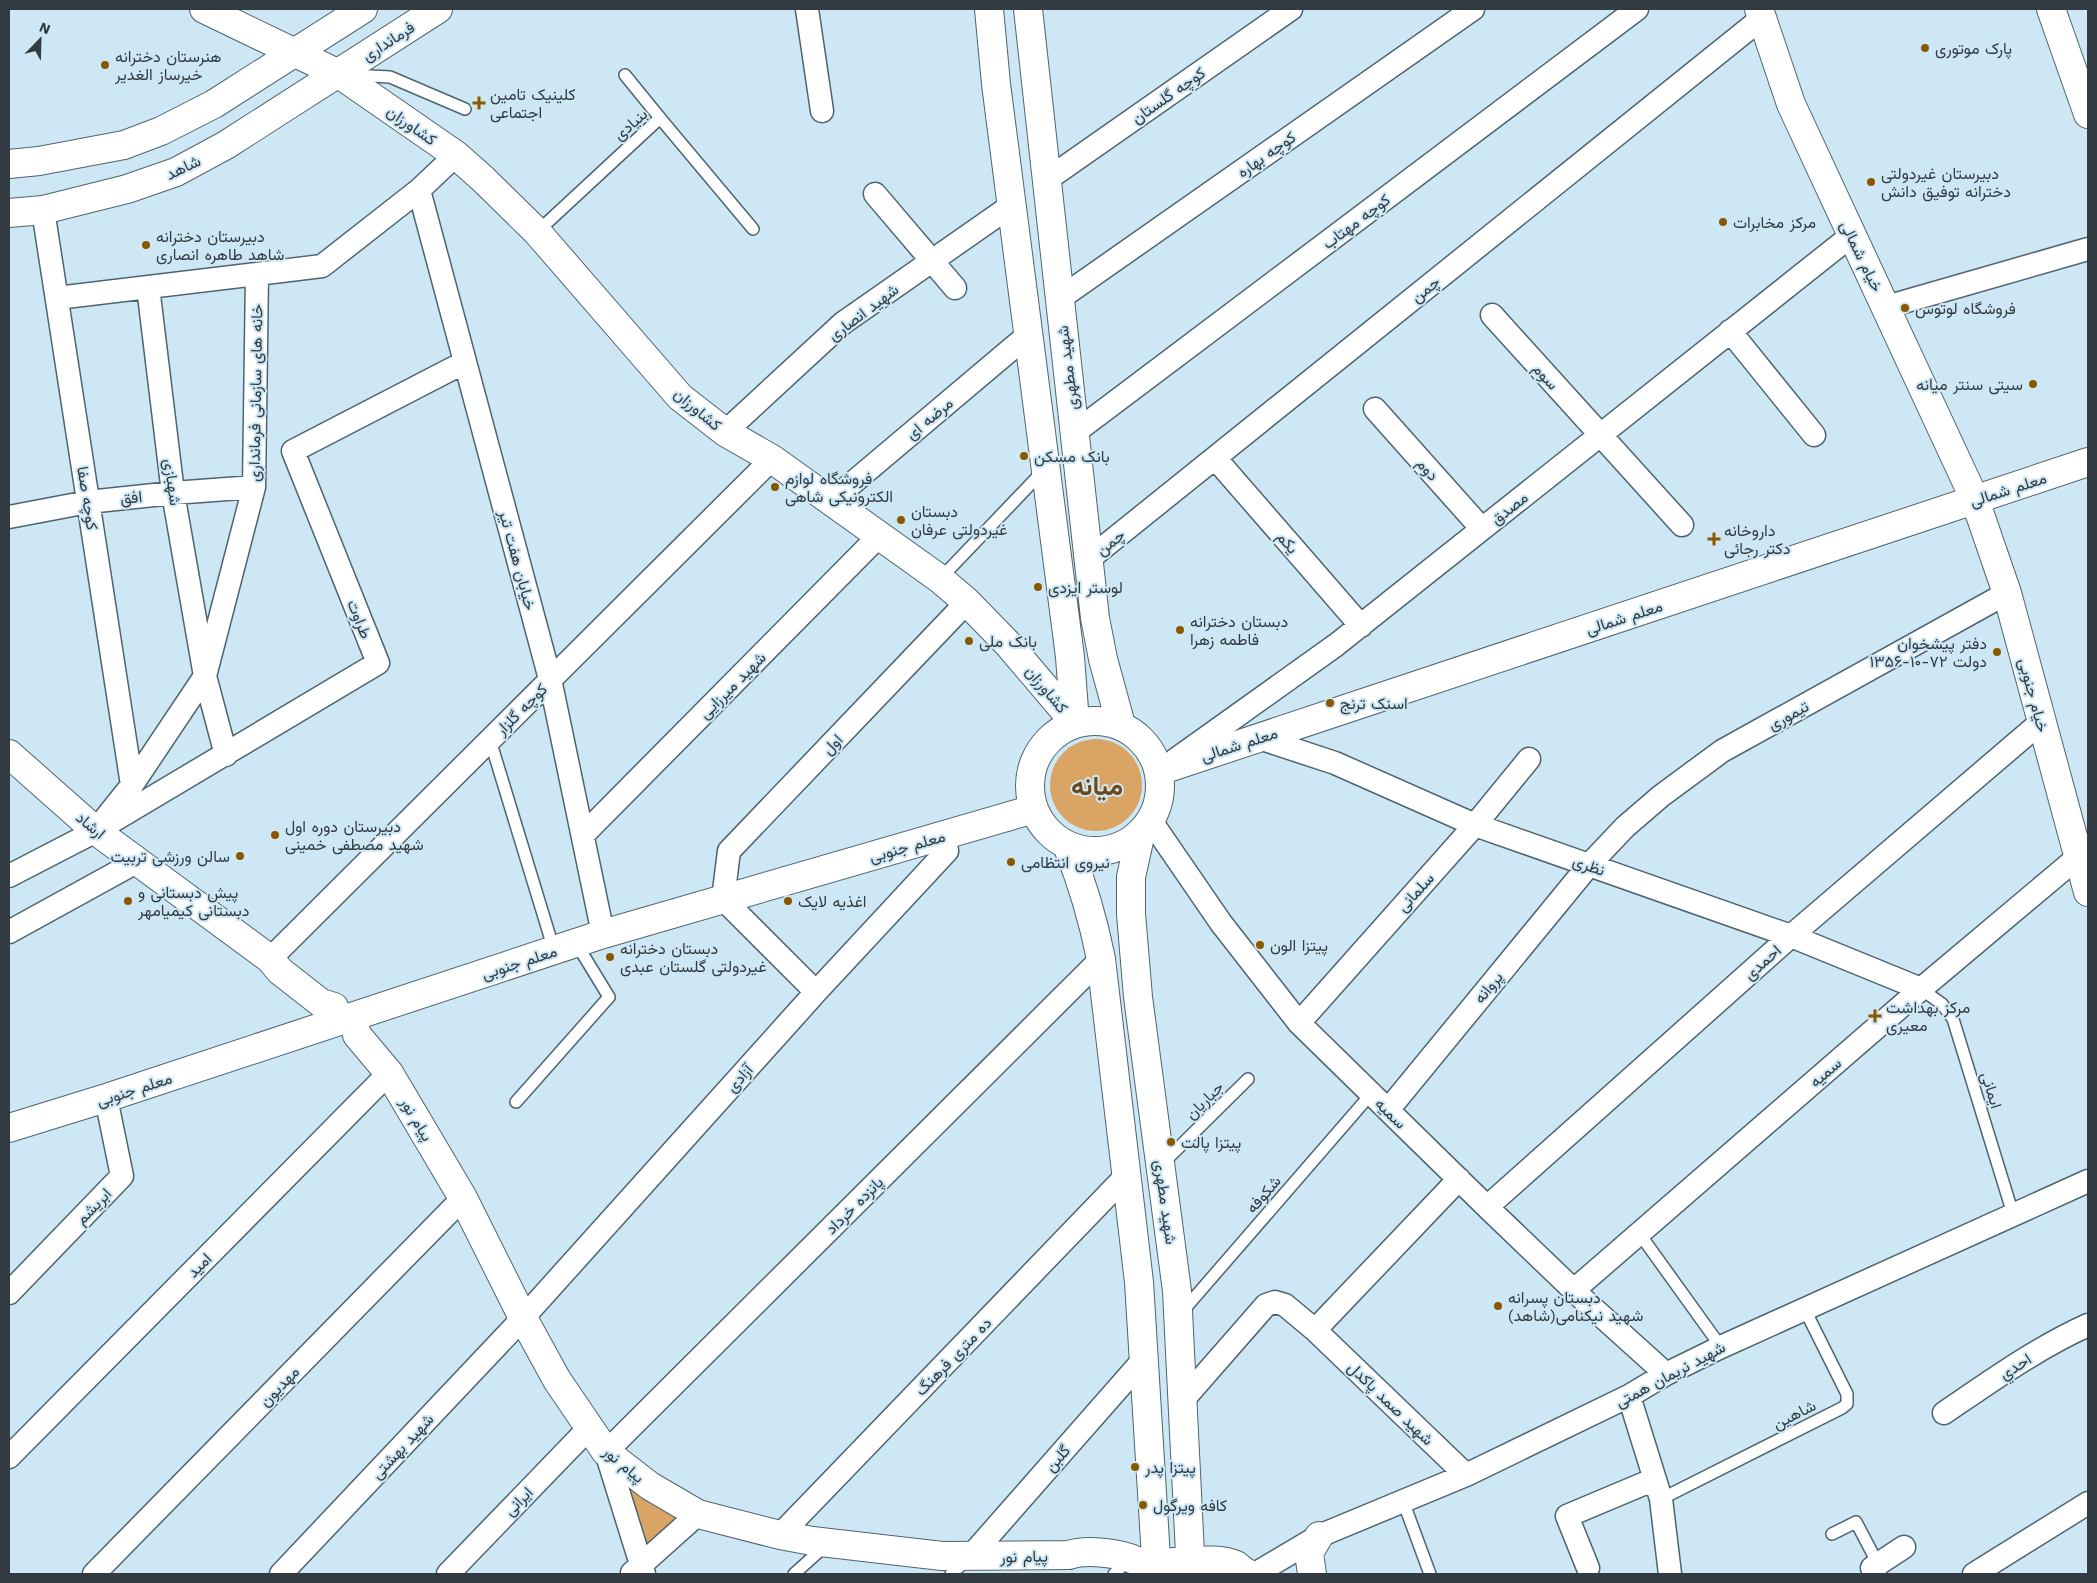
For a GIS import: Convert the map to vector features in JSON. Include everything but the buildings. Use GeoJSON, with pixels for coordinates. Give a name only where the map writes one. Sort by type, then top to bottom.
{"type":"FeatureCollection","features":[{"type":"Feature","properties":{"kind":"main road"},"geometry":{"type":"LineString","coordinates":[[204,9],[294,52]]}},
{"type":"Feature","properties":{"kind":"main road"},"geometry":{"type":"LineString","coordinates":[[9,164],[40,161],[124,145],[161,130],[214,104],[363,9]]}},
{"type":"Feature","properties":{"kind":"main road","name":"فرمانداری"},"geometry":{"type":"LineString","coordinates":[[339,74],[438,9]]}},
{"type":"Feature","properties":{"kind":"main road","name":"شهید مطهری"},"geometry":{"type":"LineString","coordinates":[[989,9],[1028,335],[1070,657],[1075,723]]}},
{"type":"Feature","properties":{"kind":"main road","name":"شهید مطهری"},"geometry":{"type":"LineString","coordinates":[[1028,9],[1095,618],[1103,659],[1121,725]]}},
{"type":"Feature","properties":{"kind":"main road"},"geometry":{"type":"LineString","coordinates":[[2051,9],[2088,114]]}},
{"type":"Feature","properties":{"kind":"main road","name":"خیام شمالی"},"geometry":{"type":"LineString","coordinates":[[1760,13],[1791,104],[1975,500]]}},
{"type":"Feature","properties":{"kind":"main road","name":"کشاورزان"},"geometry":{"type":"LineString","coordinates":[[294,52],[339,74],[456,156],[537,232],[680,396],[726,432],[772,459],[940,579],[967,602],[1008,644],[1075,723]]}},
{"type":"Feature","properties":{"kind":"main road","name":"شاهد"},"geometry":{"type":"LineString","coordinates":[[9,213],[43,210],[127,189],[176,172],[226,145],[339,74]]}},
{"type":"Feature","properties":{"kind":"main road","name":"معلم شمالی"},"geometry":{"type":"LineString","coordinates":[[1159,771],[2088,462]]}},
{"type":"Feature","properties":{"kind":"main road","name":"خیام جنوبی"},"geometry":{"type":"LineString","coordinates":[[1975,500],[2007,593],[2088,892]]}},
{"type":"Feature","properties":{"kind":"main road"},"geometry":{"type":"LineString","coordinates":[[1090,720],[1106,721],[1121,725],[1146,744],[1154,757],[1159,771],[1161,788],[1158,805],[1146,826],[1125,844],[1106,850],[1086,850],[1067,845],[1053,836],[1041,824],[1034,809],[1029,788],[1032,767],[1041,748],[1056,733],[1075,723],[1090,720]]}},
{"type":"Feature","properties":{"kind":"main road","name":"ارشاد"},"geometry":{"type":"LineString","coordinates":[[9,754],[96,831],[272,961],[280,971],[321,1003],[345,1017]]}},
{"type":"Feature","properties":{"kind":"main road","name":"معلم جنوبی"},"geometry":{"type":"LineString","coordinates":[[9,1128],[106,1098],[345,1017],[603,934],[1034,809]]}},
{"type":"Feature","properties":{"kind":"main road","name":"شهید مطهری"},"geometry":{"type":"LineString","coordinates":[[1146,826],[1131,877],[1131,914],[1138,997],[1178,1292],[1193,1566]]}},
{"type":"Feature","properties":{"kind":"main road"},"geometry":{"type":"LineString","coordinates":[[1067,845],[1081,880],[1094,924],[1101,959],[1138,1282],[1144,1359],[1138,1567]]}},
{"type":"Feature","properties":{"kind":"main road","name":"پیام نور"},"geometry":{"type":"LineString","coordinates":[[345,1017],[362,1031],[383,1058],[387,1071],[463,1198],[523,1318],[557,1380],[606,1452],[650,1486],[698,1514],[780,1535],[828,1543],[942,1556],[960,1566],[1069,1555],[1077,1552],[1126,1556],[1138,1567],[1193,1566],[1204,1559],[1236,1565],[1249,1573]]}},
{"type":"Feature","properties":{"kind":"main road"},"geometry":{"type":"LineString","coordinates":[[1312,1574],[1309,1553],[1319,1536]]}},
{"type":"Feature","properties":{"kind":"street"},"geometry":{"type":"LineString","coordinates":[[807,9],[822,111]]}},
{"type":"Feature","properties":{"kind":"street","name":"کوچه گلستان"},"geometry":{"type":"LineString","coordinates":[[1046,181],[1290,9]]}},
{"type":"Feature","properties":{"kind":"street","name":"کوچه بهاره"},"geometry":{"type":"LineString","coordinates":[[1059,300],[1473,9]]}},
{"type":"Feature","properties":{"kind":"street","name":"کوچه مهتاب"},"geometry":{"type":"LineString","coordinates":[[1074,433],[1637,9]]}},
{"type":"Feature","properties":{"kind":"street","name":"چمن"},"geometry":{"type":"LineString","coordinates":[[1089,559],[1760,13]]}},
{"type":"Feature","properties":{"kind":"street"},"geometry":{"type":"LineString","coordinates":[[57,298],[322,266],[419,190],[456,156]]}},
{"type":"Feature","properties":{"kind":"street","name":"خیابان هفت تیر"},"geometry":{"type":"LineString","coordinates":[[419,190],[550,679],[603,934]]}},
{"type":"Feature","properties":{"kind":"street"},"geometry":{"type":"LineString","coordinates":[[875,194],[955,288]]}},
{"type":"Feature","properties":{"kind":"street","name":"شهید انصاری"},"geometry":{"type":"LineString","coordinates":[[726,432],[843,323],[1012,205]]}},
{"type":"Feature","properties":{"kind":"street","name":"کوچه صفا"},"geometry":{"type":"LineString","coordinates":[[43,210],[132,785]]}},
{"type":"Feature","properties":{"kind":"street","name":"مصدق"},"geometry":{"type":"LineString","coordinates":[[1159,771],[1239,716],[1360,626],[1852,235]]}},
{"type":"Feature","properties":{"kind":"street"},"geometry":{"type":"LineString","coordinates":[[1886,306],[2088,249]]}},
{"type":"Feature","properties":{"kind":"street","name":"خانه های سازمانی فرمانداری"},"geometry":{"type":"LineString","coordinates":[[96,831],[132,785],[205,676],[254,487],[257,274]]}},
{"type":"Feature","properties":{"kind":"street","name":"شهبازی"},"geometry":{"type":"LineString","coordinates":[[148,287],[173,493],[205,676],[226,755]]}},
{"type":"Feature","properties":{"kind":"street","name":"سوم"},"geometry":{"type":"LineString","coordinates":[[1492,315],[1599,436],[1682,525]]}},
{"type":"Feature","properties":{"kind":"street"},"geometry":{"type":"LineString","coordinates":[[1730,331],[1814,435]]}},
{"type":"Feature","properties":{"kind":"street","name":"مرضه ای"},"geometry":{"type":"LineString","coordinates":[[830,502],[1028,335]]}},
{"type":"Feature","properties":{"kind":"street","name":"طراوت"},"geometry":{"type":"LineString","coordinates":[[9,876],[96,831],[378,663],[293,451],[465,362]]}},
{"type":"Feature","properties":{"kind":"street","name":"دوم"},"geometry":{"type":"LineString","coordinates":[[1375,409],[1482,529]]}},
{"type":"Feature","properties":{"kind":"street","name":"یکم"},"geometry":{"type":"LineString","coordinates":[[1215,458],[1360,626]]}},
{"type":"Feature","properties":{"kind":"street","name":"کوچه گلزار"},"geometry":{"type":"LineString","coordinates":[[272,961],[550,679],[772,459]]}},
{"type":"Feature","properties":{"kind":"street","name":"افق"},"geometry":{"type":"LineString","coordinates":[[9,517],[88,502],[254,487]]}},
{"type":"Feature","properties":{"kind":"street","name":"شهید میرزایی"},"geometry":{"type":"LineString","coordinates":[[583,836],[880,536]]}},
{"type":"Feature","properties":{"kind":"street","name":"تیموری"},"geometry":{"type":"LineString","coordinates":[[1589,865],[1625,827],[1654,802],[1722,751],[2007,593]]}},
{"type":"Feature","properties":{"kind":"street","name":"اول"},"geometry":{"type":"LineString","coordinates":[[723,899],[729,851],[967,602]]}},
{"type":"Feature","properties":{"kind":"street","name":"احمدی"},"geometry":{"type":"LineString","coordinates":[[1487,1207],[1791,936],[2041,722]]}},
{"type":"Feature","properties":{"kind":"street","name":"نظری"},"geometry":{"type":"LineString","coordinates":[[1259,738],[1335,763],[1475,825],[1791,936],[1921,989]]}},
{"type":"Feature","properties":{"kind":"street","name":"سلمانی"},"geometry":{"type":"LineString","coordinates":[[1299,1023],[1475,825],[1529,759]]}},
{"type":"Feature","properties":{"kind":"street","name":"سمیه"},"geometry":{"type":"LineString","coordinates":[[1146,826],[1299,1023],[1458,1180],[1666,1374]]}},
{"type":"Feature","properties":{"kind":"street","name":"آزادی"},"geometry":{"type":"LineString","coordinates":[[523,1318],[816,992],[947,851],[945,835]]}},
{"type":"Feature","properties":{"kind":"street","name":"سميه"},"geometry":{"type":"LineString","coordinates":[[1574,1290],[1921,989],[2078,857]]}},
{"type":"Feature","properties":{"kind":"street"},"geometry":{"type":"LineString","coordinates":[[9,932],[138,861]]}},
{"type":"Feature","properties":{"kind":"street","name":"پروانه"},"geometry":{"type":"LineString","coordinates":[[1388,1110],[1589,865]]}},
{"type":"Feature","properties":{"kind":"street"},"geometry":{"type":"LineString","coordinates":[[723,899],[816,992]]}},
{"type":"Feature","properties":{"kind":"street","name":"پانزده خرداد"},"geometry":{"type":"LineString","coordinates":[[606,1452],[1101,959]]}},
{"type":"Feature","properties":{"kind":"street","name":"امید"},"geometry":{"type":"LineString","coordinates":[[9,1457],[387,1071]]}},
{"type":"Feature","properties":{"kind":"street","name":"ابریشم"},"geometry":{"type":"LineString","coordinates":[[9,1294],[122,1176],[106,1098]]}},
{"type":"Feature","properties":{"kind":"street","name":"ده متری فرهنگ"},"geometry":{"type":"LineString","coordinates":[[780,1535],[1126,1176]]}},
{"type":"Feature","properties":{"kind":"street"},"geometry":{"type":"LineString","coordinates":[[1315,1330],[1458,1180]]}},
{"type":"Feature","properties":{"kind":"street","name":"شهید نریمان همتی"},"geometry":{"type":"LineString","coordinates":[[1249,1573],[1319,1536],[1466,1475],[1628,1396],[1721,1346],[1805,1310],[2088,1181]]}},
{"type":"Feature","properties":{"kind":"street","name":"مهدیون"},"geometry":{"type":"LineString","coordinates":[[94,1574],[463,1198]]}},
{"type":"Feature","properties":{"kind":"street","name":"شهید صمد پاکدل"},"geometry":{"type":"LineString","coordinates":[[1183,1400],[1266,1305],[1276,1302],[1284,1305],[1315,1330],[1466,1475]]}},
{"type":"Feature","properties":{"kind":"street","name":"شهید بهشتی"},"geometry":{"type":"LineString","coordinates":[[281,1574],[523,1318]]}},
{"type":"Feature","properties":{"kind":"street","name":"احدي"},"geometry":{"type":"LineString","coordinates":[[1944,1413],[2002,1373],[2062,1337],[2088,1325]]}},
{"type":"Feature","properties":{"kind":"street","name":"گلبن"},"geometry":{"type":"LineString","coordinates":[[960,1566],[1144,1359]]}},
{"type":"Feature","properties":{"kind":"street"},"geometry":{"type":"LineString","coordinates":[[1628,1396],[1658,1489],[1670,1574]]}},
{"type":"Feature","properties":{"kind":"street","name":"ایرانی"},"geometry":{"type":"LineString","coordinates":[[448,1574],[589,1428]]}},
{"type":"Feature","properties":{"kind":"street"},"geometry":{"type":"LineString","coordinates":[[606,1452],[638,1571],[698,1514]]}},
{"type":"Feature","properties":{"kind":"street"},"geometry":{"type":"LineString","coordinates":[[1588,1568],[1567,1516],[1658,1489]]}},
{"type":"Feature","properties":{"kind":"street"},"geometry":{"type":"LineString","coordinates":[[1974,1574],[2088,1503]]}},
{"type":"Feature","properties":{"kind":"street"},"geometry":{"type":"LineString","coordinates":[[1877,1569],[1904,1547]]}},
{"type":"Feature","properties":{"kind":"lane"},"geometry":{"type":"LineString","coordinates":[[339,74],[390,77],[465,109]]}},
{"type":"Feature","properties":{"kind":"lane"},"geometry":{"type":"LineString","coordinates":[[625,75],[660,118]]}},
{"type":"Feature","properties":{"kind":"lane","name":"بنیادی"},"geometry":{"type":"LineString","coordinates":[[537,232],[660,118],[753,229]]}},
{"type":"Feature","properties":{"kind":"lane"},"geometry":{"type":"LineString","coordinates":[[940,579],[1046,469]]}},
{"type":"Feature","properties":{"kind":"lane"},"geometry":{"type":"LineString","coordinates":[[490,740],[565,946],[609,996],[516,1102]]}},
{"type":"Feature","properties":{"kind":"lane","name":"ایمانی"},"geometry":{"type":"LineString","coordinates":[[1921,989],[1942,1004],[1953,1019],[2013,1214]]}},
{"type":"Feature","properties":{"kind":"lane","name":"جباریان"},"geometry":{"type":"LineString","coordinates":[[1161,1165],[1248,1079]]}},
{"type":"Feature","properties":{"kind":"lane","name":"شکوفه"},"geometry":{"type":"LineString","coordinates":[[1179,1316],[1372,1094]]}},
{"type":"Feature","properties":{"kind":"lane"},"geometry":{"type":"LineString","coordinates":[[1639,1233],[1721,1346]]}},
{"type":"Feature","properties":{"kind":"lane","name":"شاهین"},"geometry":{"type":"LineString","coordinates":[[1658,1489],[1842,1408],[1847,1404],[1847,1394],[1805,1310]]}},
{"type":"Feature","properties":{"kind":"lane"},"geometry":{"type":"LineString","coordinates":[[1403,1501],[1430,1574]]}},
{"type":"Feature","properties":{"kind":"lane"},"geometry":{"type":"LineString","coordinates":[[1832,1534],[1856,1522],[1877,1569]]}},
{"type":"Feature","properties":{"kind":"lane"},"geometry":{"type":"LineString","coordinates":[[794,1574],[828,1543]]}},
{"type":"Feature","properties":{"kind":"shaded area"},"geometry":{"type":"Polygon","coordinates":[[[1096,739],[1114,743],[1128,753],[1138,767],[1142,785],[1138,803],[1128,817],[1114,827],[1096,831],[1078,827],[1064,817],[1054,803],[1050,785],[1054,767],[1064,753],[1078,743],[1096,739]]]}},
{"type":"Feature","properties":{"kind":"shaded area"},"geometry":{"type":"Polygon","coordinates":[[[618,1468],[686,1515],[643,1553],[618,1468]]]}},
{"type":"Feature","properties":{"kind":"place","name":"پارک موتوری"},"geometry":{"type":"Point","coordinates":[1925,48]}},
{"type":"Feature","properties":{"kind":"place","name":"هنرستان دخترانه خیرساز الغدیر"},"geometry":{"type":"Point","coordinates":[105,65]}},
{"type":"Feature","properties":{"kind":"place","name":"کلینیک تامین اجتماعی"},"geometry":{"type":"Point","coordinates":[479,103]}},
{"type":"Feature","properties":{"kind":"place","name":"دبیرستان غیردولتی دخترانه توفیق دانش"},"geometry":{"type":"Point","coordinates":[1871,182]}},
{"type":"Feature","properties":{"kind":"place","name":"مرکز مخابرات"},"geometry":{"type":"Point","coordinates":[1723,222]}},
{"type":"Feature","properties":{"kind":"place","name":"دبیرستان دخترانه شاهد طاهره انصاری"},"geometry":{"type":"Point","coordinates":[146,245]}},
{"type":"Feature","properties":{"kind":"place","name":"فروشگاه لوتوس"},"geometry":{"type":"Point","coordinates":[1905,308]}},
{"type":"Feature","properties":{"kind":"place","name":"سیتی سنتر میانه"},"geometry":{"type":"Point","coordinates":[2033,384]}},
{"type":"Feature","properties":{"kind":"place","name":"بانک مسکن"},"geometry":{"type":"Point","coordinates":[1024,456]}},
{"type":"Feature","properties":{"kind":"place","name":"فروشگاه لوازم الکترونیکی شاهی"},"geometry":{"type":"Point","coordinates":[775,487]}},
{"type":"Feature","properties":{"kind":"place","name":"دبستان غیردولتی عرفان"},"geometry":{"type":"Point","coordinates":[901,520]}},
{"type":"Feature","properties":{"kind":"place","name":"داروخانه دکتر رجائی"},"geometry":{"type":"Point","coordinates":[1714,539]}},
{"type":"Feature","properties":{"kind":"place","name":"لوستر ایزدی"},"geometry":{"type":"Point","coordinates":[1038,587]}},
{"type":"Feature","properties":{"kind":"place","name":"دبستان دخترانه فاطمه زهرا"},"geometry":{"type":"Point","coordinates":[1180,630]}},
{"type":"Feature","properties":{"kind":"place","name":"بانک ملی"},"geometry":{"type":"Point","coordinates":[969,641]}},
{"type":"Feature","properties":{"kind":"place","name":"دفتر پیشخوان دولت ۷۲-۱۰-۱۳۵۶"},"geometry":{"type":"Point","coordinates":[1997,652]}},
{"type":"Feature","properties":{"kind":"place","name":"اسنک ترنج"},"geometry":{"type":"Point","coordinates":[1330,703]}},
{"type":"Feature","properties":{"kind":"place","name":"دبیرستان دوره اول شهید مصطفی خمینی"},"geometry":{"type":"Point","coordinates":[275,835]}},
{"type":"Feature","properties":{"kind":"place","name":"سالن ورزشی تربیت"},"geometry":{"type":"Point","coordinates":[240,856]}},
{"type":"Feature","properties":{"kind":"place","name":"نیروی انتظامی"},"geometry":{"type":"Point","coordinates":[1011,862]}},
{"type":"Feature","properties":{"kind":"place","name":"پیش دبستانی و دبستانی کیمیامهر"},"geometry":{"type":"Point","coordinates":[128,901]}},
{"type":"Feature","properties":{"kind":"place","name":"اغذیه لایک"},"geometry":{"type":"Point","coordinates":[788,901]}},
{"type":"Feature","properties":{"kind":"place","name":"پیتزا الون"},"geometry":{"type":"Point","coordinates":[1260,945]}},
{"type":"Feature","properties":{"kind":"place","name":"دبستان دخترانه غیردولتی گلستان عبدی"},"geometry":{"type":"Point","coordinates":[610,957]}},
{"type":"Feature","properties":{"kind":"place","name":"مرکز بهداشت معیری"},"geometry":{"type":"Point","coordinates":[1875,1016]}},
{"type":"Feature","properties":{"kind":"place","name":"پیتزا پالت"},"geometry":{"type":"Point","coordinates":[1171,1142]}},
{"type":"Feature","properties":{"kind":"place","name":"دبستان پسرانه شهید نیکنامی(شاهد)"},"geometry":{"type":"Point","coordinates":[1498,1306]}},
{"type":"Feature","properties":{"kind":"place","name":"پیتزا پدر"},"geometry":{"type":"Point","coordinates":[1135,1467]}},
{"type":"Feature","properties":{"kind":"place","name":"کافه ویرگول"},"geometry":{"type":"Point","coordinates":[1143,1505]}},
{"type":"Feature","properties":{"kind":"district","name":"میانه"},"geometry":{"type":"Point","coordinates":[1097,786]}}]}
